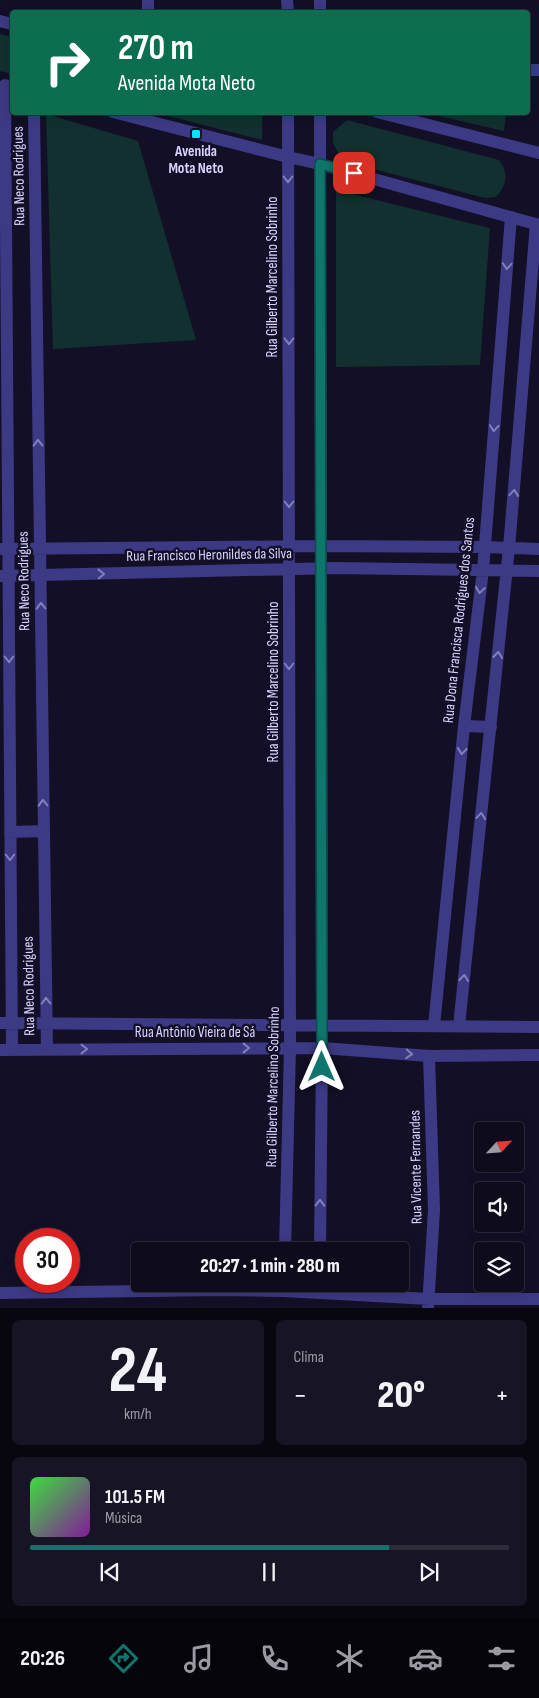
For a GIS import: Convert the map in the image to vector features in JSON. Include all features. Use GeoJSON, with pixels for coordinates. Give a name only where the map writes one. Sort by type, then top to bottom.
{"type":"FeatureCollection","features":[{"type":"Feature","properties":{"kind":"street","name":"Rua Neco Rodrigues"},"geometry":{"type":"LineString","coordinates":[[6,85],[4,576],[10,832],[6,1049]]}},
{"type":"Feature","properties":{"kind":"street","name":"Rua Neco Rodrigues"},"geometry":{"type":"LineString","coordinates":[[34,115],[47,1049]]}},
{"type":"Feature","properties":{"kind":"street"},"geometry":{"type":"LineString","coordinates":[[125,115],[320,164],[538,224],[507,570],[459,1026]]}},
{"type":"Feature","properties":{"kind":"street","name":"Rua Gilberto Marcelino Sobrinho"},"geometry":{"type":"LineString","coordinates":[[285,1242],[290,1048],[288,115]]}},
{"type":"Feature","properties":{"kind":"street"},"geometry":{"type":"LineString","coordinates":[[320,115],[322,1025],[320,1242]]}},
{"type":"Feature","properties":{"kind":"street"},"geometry":{"type":"LineString","coordinates":[[389,115],[539,153]]}},
{"type":"Feature","properties":{"kind":"street","name":"Rua Dona Francisca Rodrigues dos Santos"},"geometry":{"type":"LineString","coordinates":[[434,1026],[464,726],[483,570],[511,217]]}},
{"type":"Feature","properties":{"kind":"street","name":"Rua Francisco Heronildes da Silva"},"geometry":{"type":"LineString","coordinates":[[4,549],[289,546],[539,549]]}},
{"type":"Feature","properties":{"kind":"street","name":"Rua Francisco Heronildes da Silva"},"geometry":{"type":"LineString","coordinates":[[4,576],[321,568],[539,570]]}},
{"type":"Feature","properties":{"kind":"street"},"geometry":{"type":"LineString","coordinates":[[464,726],[491,727]]}},
{"type":"Feature","properties":{"kind":"street"},"geometry":{"type":"LineString","coordinates":[[10,832],[44,831]]}},
{"type":"Feature","properties":{"kind":"street","name":"Rua Antônio Vieira de Sá"},"geometry":{"type":"LineString","coordinates":[[6,1023],[539,1027]]}},
{"type":"Feature","properties":{"kind":"street","name":"Rua Antônio Vieira de Sá"},"geometry":{"type":"LineString","coordinates":[[6,1049],[322,1048],[429,1056],[539,1055]]}},
{"type":"Feature","properties":{"kind":"street","name":"Rua Vicente Fernandes"},"geometry":{"type":"LineString","coordinates":[[428,1303],[434,1210],[429,1056]]}},
{"type":"Feature","properties":{"kind":"street"},"geometry":{"type":"LineString","coordinates":[[0,1293],[131,1291]]}},
{"type":"Feature","properties":{"kind":"street"},"geometry":{"type":"LineString","coordinates":[[343,1292],[428,1303],[539,1299]]}},
{"type":"Feature","properties":{"kind":"green space"},"geometry":{"type":"Polygon","coordinates":[[[0,34],[10,36],[10,74],[0,71],[0,34]]]}},
{"type":"Feature","properties":{"kind":"green space"},"geometry":{"type":"Polygon","coordinates":[[[46,115],[138,141],[196,340],[53,349],[46,115]]]}},
{"type":"Feature","properties":{"kind":"green space"},"geometry":{"type":"Polygon","coordinates":[[[165,115],[262,115],[262,140],[165,115]]]}},
{"type":"Feature","properties":{"kind":"green space"},"geometry":{"type":"Polygon","coordinates":[[[435,115],[506,115],[504,131],[435,115]]]}},
{"type":"Feature","properties":{"kind":"green space"},"geometry":{"type":"Polygon","coordinates":[[[347,120],[499,160],[505,174],[503,188],[496,197],[485,198],[342,161],[333,143],[333,132],[347,120]]]}},
{"type":"Feature","properties":{"kind":"green space"},"geometry":{"type":"Polygon","coordinates":[[[336,190],[490,228],[480,365],[336,367],[336,190]]]}},
{"type":"Feature","properties":{"kind":"place","name":"Avenida Mota Neto"},"geometry":{"type":"Point","coordinates":[196,134]}},
{"type":"Feature","properties":{"kind":"route"},"geometry":{"type":"LineString","coordinates":[[322,1067],[320,164],[354,173]]}}]}
